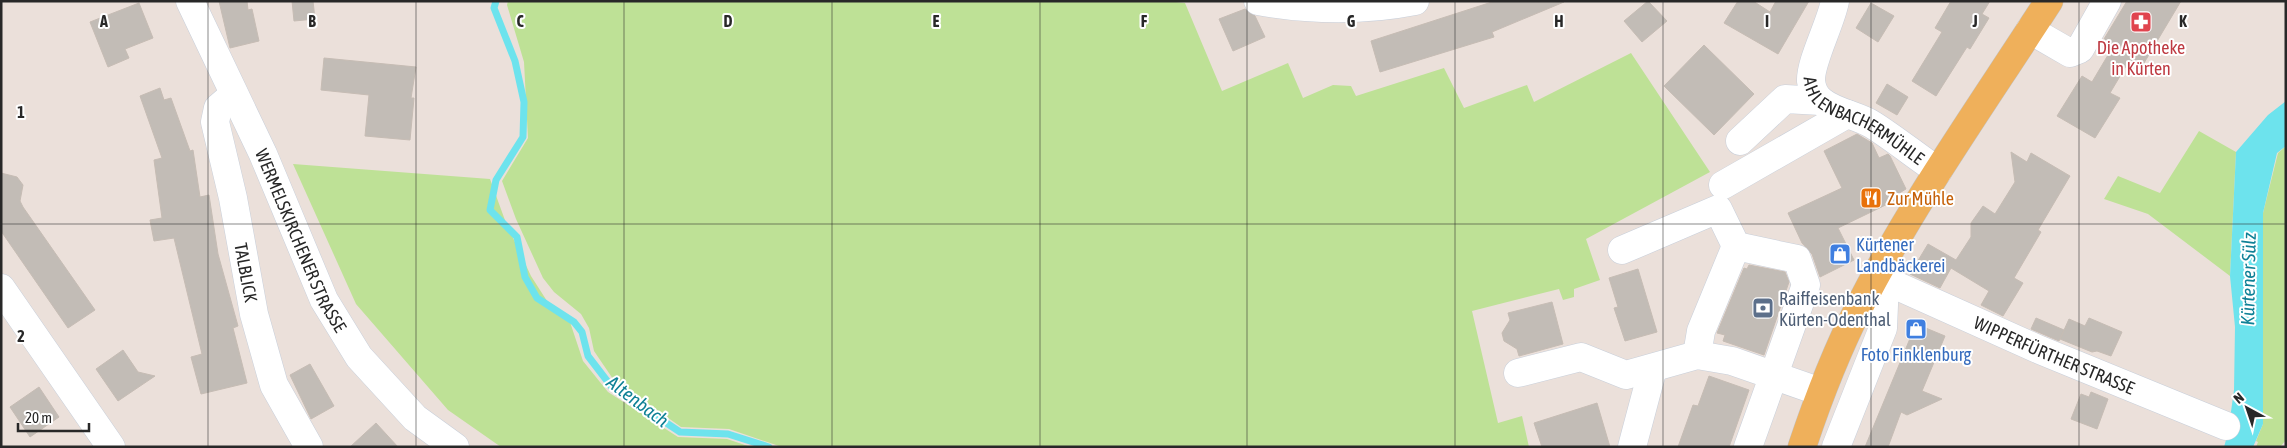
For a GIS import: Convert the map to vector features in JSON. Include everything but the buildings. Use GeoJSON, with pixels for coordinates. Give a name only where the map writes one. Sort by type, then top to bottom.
{"type":"FeatureCollection","features":[{"type":"Feature","properties":{"kind":"main road"},"geometry":{"type":"LineString","coordinates":[[1802,447],[1821,392],[1839,349],[1880,279],[1938,172],[2049,1]]}},
{"type":"Feature","properties":{"kind":"street","name":"WERMELSKIRCHENER STRASSE"},"geometry":{"type":"LineString","coordinates":[[190,1],[233,95],[263,154],[324,300],[360,357],[415,418],[455,447]]}},
{"type":"Feature","properties":{"kind":"street"},"geometry":{"type":"LineString","coordinates":[[1258,1],[1295,8],[1388,6],[1415,1]]}},
{"type":"Feature","properties":{"kind":"street","name":"AHLENBACHERMÜHLE"},"geometry":{"type":"LineString","coordinates":[[1836,1],[1811,79],[1813,91],[1821,101],[1871,124],[1938,172]]}},
{"type":"Feature","properties":{"kind":"street"},"geometry":{"type":"LineString","coordinates":[[2030,30],[2070,53],[2080,48],[2108,1]]}},
{"type":"Feature","properties":{"kind":"street","name":"TALBLICK"},"geometry":{"type":"LineString","coordinates":[[233,95],[218,108],[215,122],[233,198],[254,314],[274,385],[310,447]]}},
{"type":"Feature","properties":{"kind":"street"},"geometry":{"type":"LineString","coordinates":[[1740,141],[1785,99],[1821,101]]}},
{"type":"Feature","properties":{"kind":"street"},"geometry":{"type":"LineString","coordinates":[[1723,185],[1847,114]]}},
{"type":"Feature","properties":{"kind":"street"},"geometry":{"type":"LineString","coordinates":[[1622,250],[1718,209],[1736,246],[1701,331],[1697,356]]}},
{"type":"Feature","properties":{"kind":"street"},"geometry":{"type":"LineString","coordinates":[[1736,246],[1797,259],[1806,285],[1748,447]]}},
{"type":"Feature","properties":{"kind":"street"},"geometry":{"type":"LineString","coordinates":[[1836,447],[1883,328],[1880,279]]}},
{"type":"Feature","properties":{"kind":"street","name":"WIPPERFÜRTHER STRASSE"},"geometry":{"type":"LineString","coordinates":[[1880,279],[2040,350],[2226,426]]}},
{"type":"Feature","properties":{"kind":"street"},"geometry":{"type":"LineString","coordinates":[[1,288],[111,447]]}},
{"type":"Feature","properties":{"kind":"street"},"geometry":{"type":"LineString","coordinates":[[1518,373],[1581,357],[1626,375],[1697,356],[1732,361],[1821,392]]}},
{"type":"Feature","properties":{"kind":"street"},"geometry":{"type":"LineString","coordinates":[[1632,447],[1653,368]]}},
{"type":"Feature","properties":{"kind":"green space"},"geometry":{"type":"Polygon","coordinates":[[[508,1],[1167,1],[1185,3],[1222,91],[1288,63],[1303,98],[1333,85],[1351,86],[1356,96],[1444,68],[1464,108],[1527,85],[1534,102],[1631,53],[1710,172],[1586,239],[1600,280],[1574,289],[1574,297],[1563,300],[1559,289],[1472,311],[1498,423],[1522,416],[1529,447],[782,447],[729,429],[681,427],[613,379],[594,351],[589,328],[581,314],[554,292],[543,278],[516,219],[502,181],[528,138],[524,62],[507,5],[508,1]]]}},
{"type":"Feature","properties":{"kind":"green space"},"geometry":{"type":"Polygon","coordinates":[[[2199,131],[2236,152],[2230,276],[2148,214],[2104,199],[2118,176],[2160,193],[2199,131]]]}},
{"type":"Feature","properties":{"kind":"green space"},"geometry":{"type":"Polygon","coordinates":[[[2286,146],[2286,440],[2280,447],[2256,447],[2258,442],[2256,441],[2263,424],[2263,213],[2278,153],[2286,146]]]}},
{"type":"Feature","properties":{"kind":"green space"},"geometry":{"type":"Polygon","coordinates":[[[293,164],[490,179],[506,223],[531,276],[547,301],[570,322],[583,361],[608,392],[678,437],[727,439],[751,447],[501,447],[448,410],[356,304],[293,164]]]}},
{"type":"Feature","properties":{"kind":"water","name":"Kürtener Sülz"},"geometry":{"type":"Polygon","coordinates":[[[2286,101],[2286,146],[2277,153],[2263,213],[2263,424],[2253,447],[2224,447],[2228,433],[2234,390],[2235,327],[2230,276],[2236,152],[2268,115],[2286,101]]]}},
{"type":"Feature","properties":{"kind":"waterway","name":"Altenbach"},"geometry":{"type":"LineString","coordinates":[[496,1],[494,8],[515,61],[524,102],[523,137],[496,180],[490,210],[517,237],[525,277],[537,298],[574,322],[582,332],[588,356],[611,386],[680,432],[728,434],[769,447]]}},
{"type":"Feature","properties":{"kind":"place","name":"Die Apotheke in Kürten"},"geometry":{"type":"Point","coordinates":[2141,22]}},
{"type":"Feature","properties":{"kind":"place","name":"Zur Mühle"},"geometry":{"type":"Point","coordinates":[1871,198]}},
{"type":"Feature","properties":{"kind":"place","name":"Kürtener Landbäckerei"},"geometry":{"type":"Point","coordinates":[1840,254]}},
{"type":"Feature","properties":{"kind":"place","name":"Raiffeisenbank Kürten-Odenthal"},"geometry":{"type":"Point","coordinates":[1763,308]}},
{"type":"Feature","properties":{"kind":"place","name":"Foto Finklenburg"},"geometry":{"type":"Point","coordinates":[1916,329]}}]}
